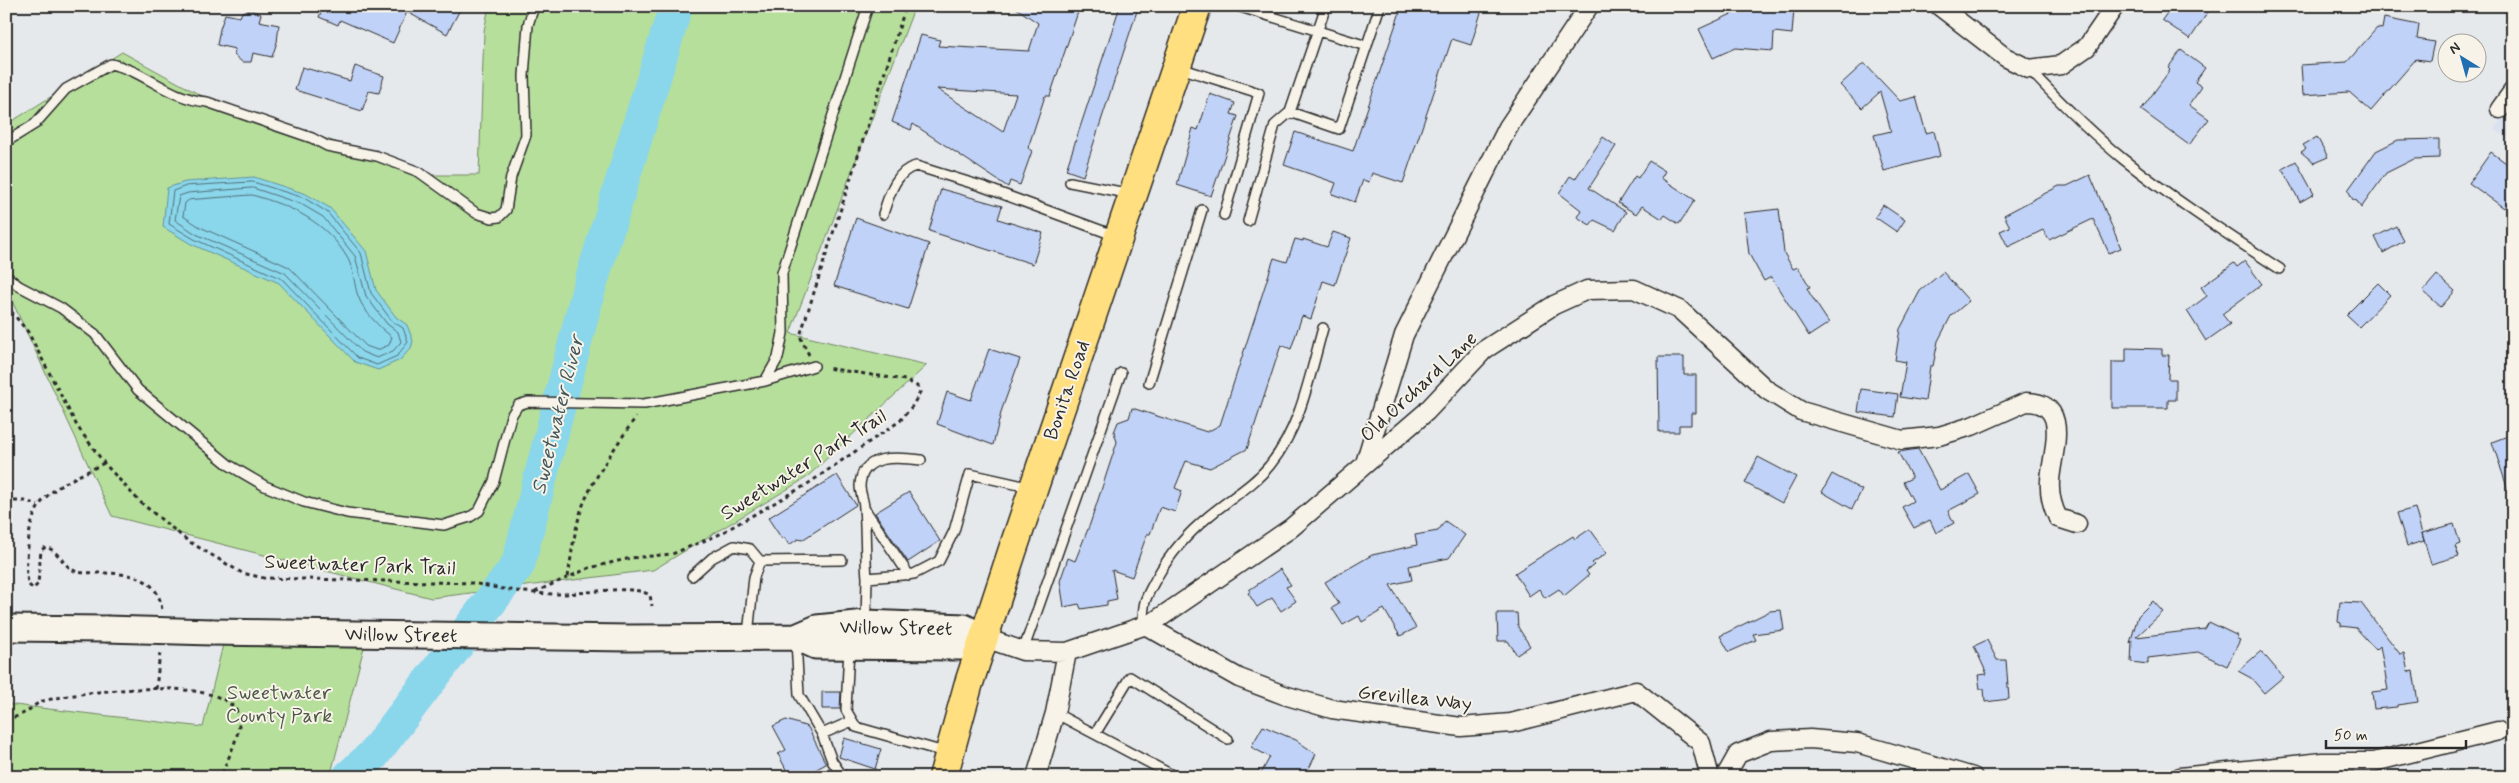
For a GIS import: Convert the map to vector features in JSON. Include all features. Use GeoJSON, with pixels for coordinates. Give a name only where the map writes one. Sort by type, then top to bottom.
{"type":"FeatureCollection","features":[{"type":"Feature","properties":{"kind":"main road","name":"Bonita Road"},"geometry":{"type":"LineString","coordinates":[[946,765],[968,686],[1033,489],[1197,6]]}},
{"type":"Feature","properties":{"kind":"main road","name":"Willow Street"},"geometry":{"type":"LineString","coordinates":[[796,638],[817,628],[866,623],[964,628],[985,638]]}},
{"type":"Feature","properties":{"kind":"main road","name":"Willow Street"},"geometry":{"type":"LineString","coordinates":[[6,628],[629,638],[796,638],[816,646],[961,647],[985,638]]}},
{"type":"Feature","properties":{"kind":"street","name":"Old Orchard Lane"},"geometry":{"type":"LineString","coordinates":[[1365,463],[1404,335],[1508,127],[1589,6]]}},
{"type":"Feature","properties":{"kind":"street"},"geometry":{"type":"LineString","coordinates":[[1939,6],[2004,57],[2029,69],[2061,65],[2087,47],[2115,6]]}},
{"type":"Feature","properties":{"kind":"street"},"geometry":{"type":"LineString","coordinates":[[2500,109],[2513,91]]}},
{"type":"Feature","properties":{"kind":"street","name":"Old Orchard Lane"},"geometry":{"type":"LineString","coordinates":[[985,638],[1023,651],[1067,652],[1152,623],[1291,528],[1426,412],[1484,350],[1546,310],[1588,290],[1634,289],[1680,310],[1767,390],[1801,411],[1902,440],[1939,436],[1972,426],[2026,402],[2035,402],[2048,409],[2056,427],[2056,451],[2050,479],[2052,507],[2058,518],[2077,524]]}},
{"type":"Feature","properties":{"kind":"street","name":"Grevillea Way"},"geometry":{"type":"LineString","coordinates":[[1144,626],[1239,678],[1284,695],[1332,708],[1461,727],[1511,723],[1636,691],[1701,743],[1710,777]]}},
{"type":"Feature","properties":{"kind":"street"},"geometry":{"type":"LineString","coordinates":[[1036,777],[1054,713],[1067,652]]}},
{"type":"Feature","properties":{"kind":"street"},"geometry":{"type":"LineString","coordinates":[[2180,777],[2322,762],[2374,762],[2498,731]]}},
{"type":"Feature","properties":{"kind":"street"},"geometry":{"type":"LineString","coordinates":[[1725,777],[1738,754],[1771,741],[1810,739],[1857,743],[1973,777]]}},
{"type":"Feature","properties":{"kind":"lane"},"geometry":{"type":"LineString","coordinates":[[6,142],[35,124],[59,94],[111,64],[119,66],[160,88],[190,100],[207,102],[312,138],[326,146],[377,156],[419,172],[461,200],[476,213],[492,218],[499,217],[506,210],[511,177],[526,135],[524,76],[528,25],[534,6]]}},
{"type":"Feature","properties":{"kind":"lane"},"geometry":{"type":"LineString","coordinates":[[765,381],[778,358],[783,333],[782,273],[868,6]]}},
{"type":"Feature","properties":{"kind":"lane"},"geometry":{"type":"LineString","coordinates":[[1237,6],[1266,10],[1318,31],[1367,46]]}},
{"type":"Feature","properties":{"kind":"lane"},"geometry":{"type":"LineString","coordinates":[[1248,221],[1275,125],[1290,112],[1326,6]]}},
{"type":"Feature","properties":{"kind":"lane"},"geometry":{"type":"LineString","coordinates":[[1290,112],[1339,129],[1380,6]]}},
{"type":"Feature","properties":{"kind":"lane"},"geometry":{"type":"LineString","coordinates":[[1176,67],[1258,93],[1224,215]]}},
{"type":"Feature","properties":{"kind":"lane"},"geometry":{"type":"LineString","coordinates":[[2029,69],[2067,109],[2123,159],[2182,203],[2280,269]]}},
{"type":"Feature","properties":{"kind":"lane"},"geometry":{"type":"LineString","coordinates":[[883,214],[898,178],[908,168],[916,166],[981,186],[1118,237]]}},
{"type":"Feature","properties":{"kind":"lane"},"geometry":{"type":"LineString","coordinates":[[1070,182],[1133,194]]}},
{"type":"Feature","properties":{"kind":"lane"},"geometry":{"type":"LineString","coordinates":[[1149,383],[1202,210]]}},
{"type":"Feature","properties":{"kind":"lane"},"geometry":{"type":"LineString","coordinates":[[6,276],[19,286],[61,308],[95,334],[138,390],[229,465],[266,486],[304,502],[347,512],[444,525],[470,517],[479,511],[494,481],[511,416],[518,405],[528,402],[644,404],[765,381],[814,366]]}},
{"type":"Feature","properties":{"kind":"lane"},"geometry":{"type":"LineString","coordinates":[[1144,626],[1143,604],[1167,559],[1183,539],[1258,479],[1284,444],[1291,432],[1323,328]]}},
{"type":"Feature","properties":{"kind":"lane"},"geometry":{"type":"LineString","coordinates":[[1023,651],[1121,373]]}},
{"type":"Feature","properties":{"kind":"lane"},"geometry":{"type":"LineString","coordinates":[[866,623],[867,578],[864,508],[860,487],[862,474],[870,465],[881,458],[896,456],[921,460]]}},
{"type":"Feature","properties":{"kind":"lane"},"geometry":{"type":"LineString","coordinates":[[867,578],[908,575],[939,561],[954,531],[970,474],[1033,489]]}},
{"type":"Feature","properties":{"kind":"lane"},"geometry":{"type":"LineString","coordinates":[[864,508],[908,575]]}},
{"type":"Feature","properties":{"kind":"lane"},"geometry":{"type":"LineString","coordinates":[[692,576],[712,558],[734,546],[750,549],[760,561]]}},
{"type":"Feature","properties":{"kind":"lane"},"geometry":{"type":"LineString","coordinates":[[760,561],[842,560]]}},
{"type":"Feature","properties":{"kind":"lane"},"geometry":{"type":"LineString","coordinates":[[748,638],[754,577],[760,561]]}},
{"type":"Feature","properties":{"kind":"lane"},"geometry":{"type":"LineString","coordinates":[[796,638],[799,695],[822,734],[832,761],[844,777]]}},
{"type":"Feature","properties":{"kind":"lane"},"geometry":{"type":"LineString","coordinates":[[849,645],[846,710],[856,727],[946,765]]}},
{"type":"Feature","properties":{"kind":"lane"},"geometry":{"type":"LineString","coordinates":[[1095,734],[1130,677],[1228,739]]}},
{"type":"Feature","properties":{"kind":"lane"},"geometry":{"type":"LineString","coordinates":[[1054,713],[1176,777]]}},
{"type":"Feature","properties":{"kind":"lane"},"geometry":{"type":"LineString","coordinates":[[822,734],[852,720]]}},
{"type":"Feature","properties":{"kind":"path"},"geometry":{"type":"LineString","coordinates":[[814,366],[800,336],[906,6]]}},
{"type":"Feature","properties":{"kind":"path","name":"Sweetwater Park Trail"},"geometry":{"type":"LineString","coordinates":[[6,305],[28,332],[77,426],[104,463],[140,502],[188,541],[242,573],[264,578],[473,583],[496,588],[557,594],[634,590],[650,595],[652,606]]}},
{"type":"Feature","properties":{"kind":"path","name":"Sweetwater Park Trail"},"geometry":{"type":"LineString","coordinates":[[535,592],[598,566],[631,558],[672,554],[718,535],[806,485],[900,421],[914,405],[920,392],[917,386],[905,380],[814,366]]}},
{"type":"Feature","properties":{"kind":"path"},"geometry":{"type":"LineString","coordinates":[[568,577],[575,534],[585,500],[609,457],[644,404]]}},
{"type":"Feature","properties":{"kind":"path"},"geometry":{"type":"LineString","coordinates":[[104,463],[62,485],[38,505],[32,516],[28,537],[27,581],[33,589],[38,584],[41,550],[46,547],[51,548],[70,569],[77,572],[114,573],[133,576],[148,583],[161,599],[162,614]]}},
{"type":"Feature","properties":{"kind":"path"},"geometry":{"type":"LineString","coordinates":[[6,501],[26,501],[38,505]]}},
{"type":"Feature","properties":{"kind":"path"},"geometry":{"type":"LineString","coordinates":[[156,689],[162,644]]}},
{"type":"Feature","properties":{"kind":"path"},"geometry":{"type":"LineString","coordinates":[[6,720],[23,714],[41,702],[113,690],[156,689],[214,694],[233,704],[239,718],[239,728],[221,777]]}},
{"type":"Feature","properties":{"kind":"shaded area"},"geometry":{"type":"Polygon","coordinates":[[[2513,103],[2513,142],[2494,129],[2513,103]]]}},
{"type":"Feature","properties":{"kind":"green space"},"geometry":{"type":"Polygon","coordinates":[[[489,6],[915,6],[790,333],[927,365],[806,478],[653,570],[431,598],[112,516],[6,288],[6,125],[122,52],[204,97],[431,175],[479,175],[484,31],[489,6]]]}},
{"type":"Feature","properties":{"kind":"green space","name":"Sweetwater County Park"},"geometry":{"type":"Polygon","coordinates":[[[226,632],[368,632],[330,777],[6,777],[6,704],[203,727],[226,632]]]}},
{"type":"Feature","properties":{"kind":"water"},"geometry":{"type":"Polygon","coordinates":[[[254,177],[306,194],[330,208],[366,251],[376,290],[396,317],[407,325],[413,341],[411,348],[400,360],[378,370],[355,362],[279,283],[191,244],[163,227],[167,188],[185,182],[254,177]]]}},
{"type":"Feature","properties":{"kind":"water"},"geometry":{"type":"Polygon","coordinates":[[[590,306],[595,310],[529,572],[524,571],[590,306]]]}},
{"type":"Feature","properties":{"kind":"building"},"geometry":{"type":"Polygon","coordinates":[[[308,6],[462,6],[447,34],[407,12],[393,43],[340,20],[338,25],[319,17],[321,12],[308,6]]]}},
{"type":"Feature","properties":{"kind":"building"},"geometry":{"type":"Polygon","coordinates":[[[1013,6],[1080,6],[1050,96],[1045,96],[1028,148],[1032,151],[1020,185],[1010,181],[1008,187],[913,124],[911,130],[892,122],[921,35],[940,40],[938,46],[1029,51],[1038,23],[1013,6]],[[937,89],[1003,132],[1016,94],[937,89]]]}},
{"type":"Feature","properties":{"kind":"building"},"geometry":{"type":"Polygon","coordinates":[[[1120,6],[1137,11],[1083,176],[1066,170],[1120,6]]]}},
{"type":"Feature","properties":{"kind":"building"},"geometry":{"type":"Polygon","coordinates":[[[1402,6],[1483,6],[1471,45],[1452,39],[1403,183],[1372,173],[1369,182],[1363,180],[1355,202],[1332,194],[1336,183],[1284,165],[1295,132],[1353,151],[1402,6]]]}},
{"type":"Feature","properties":{"kind":"building"},"geometry":{"type":"Polygon","coordinates":[[[1736,6],[1794,9],[1792,34],[1774,32],[1773,51],[1735,48],[1713,58],[1699,29],[1736,12],[1736,6]]]}},
{"type":"Feature","properties":{"kind":"building"},"geometry":{"type":"Polygon","coordinates":[[[2172,6],[2212,6],[2190,39],[2162,20],[2172,6]]]}},
{"type":"Feature","properties":{"kind":"building"},"geometry":{"type":"Polygon","coordinates":[[[251,10],[261,14],[259,21],[279,25],[277,42],[272,57],[253,53],[251,62],[242,62],[234,55],[235,49],[217,45],[225,14],[240,17],[242,12],[251,10]]]}},
{"type":"Feature","properties":{"kind":"building"},"geometry":{"type":"Polygon","coordinates":[[[2384,18],[2419,25],[2417,39],[2434,42],[2430,61],[2416,59],[2371,111],[2349,92],[2303,95],[2301,65],[2347,62],[2377,28],[2382,29],[2384,18]]]}},
{"type":"Feature","properties":{"kind":"building"},"geometry":{"type":"Polygon","coordinates":[[[2181,50],[2205,68],[2195,82],[2202,87],[2189,105],[2209,119],[2189,145],[2141,110],[2170,70],[2168,68],[2181,50]]]}},
{"type":"Feature","properties":{"kind":"building"},"geometry":{"type":"Polygon","coordinates":[[[1864,63],[1900,101],[1916,97],[1926,133],[1934,131],[1940,156],[1884,171],[1874,135],[1891,131],[1880,92],[1862,108],[1840,85],[1864,63]]]}},
{"type":"Feature","properties":{"kind":"building"},"geometry":{"type":"Polygon","coordinates":[[[355,66],[384,76],[379,93],[369,91],[362,111],[295,90],[302,67],[350,81],[355,66]]]}},
{"type":"Feature","properties":{"kind":"building"},"geometry":{"type":"Polygon","coordinates":[[[1210,94],[1235,103],[1231,114],[1238,116],[1211,196],[1177,185],[1193,128],[1198,130],[1210,94]]]}},
{"type":"Feature","properties":{"kind":"building"},"geometry":{"type":"Polygon","coordinates":[[[1603,137],[1616,146],[1589,188],[1626,212],[1615,230],[1594,220],[1590,225],[1577,217],[1581,210],[1559,193],[1570,176],[1575,179],[1603,137]]]}},
{"type":"Feature","properties":{"kind":"building"},"geometry":{"type":"Polygon","coordinates":[[[2317,137],[2328,157],[2314,163],[2301,152],[2306,149],[2303,145],[2317,137]]]}},
{"type":"Feature","properties":{"kind":"building"},"geometry":{"type":"Polygon","coordinates":[[[2439,139],[2439,158],[2414,159],[2386,173],[2361,208],[2357,201],[2353,200],[2348,190],[2376,151],[2398,140],[2439,139]]]}},
{"type":"Feature","properties":{"kind":"building"},"geometry":{"type":"Polygon","coordinates":[[[2491,152],[2513,168],[2513,197],[2504,208],[2469,183],[2491,152]]]}},
{"type":"Feature","properties":{"kind":"building"},"geometry":{"type":"Polygon","coordinates":[[[1649,161],[1665,171],[1661,178],[1695,200],[1679,224],[1665,215],[1662,219],[1642,206],[1636,214],[1618,203],[1635,176],[1638,178],[1649,161]]]}},
{"type":"Feature","properties":{"kind":"building"},"geometry":{"type":"Polygon","coordinates":[[[2296,161],[2314,194],[2300,202],[2282,169],[2296,161]]]}},
{"type":"Feature","properties":{"kind":"building"},"geometry":{"type":"Polygon","coordinates":[[[2090,175],[2121,248],[2109,253],[2093,219],[2049,240],[2043,230],[2008,247],[2000,231],[2010,227],[2004,215],[2059,186],[2067,186],[2090,175]]]}},
{"type":"Feature","properties":{"kind":"building"},"geometry":{"type":"Polygon","coordinates":[[[941,189],[1002,206],[998,219],[1043,233],[1033,264],[929,231],[941,189]]]}},
{"type":"Feature","properties":{"kind":"building"},"geometry":{"type":"Polygon","coordinates":[[[1883,205],[1905,220],[1897,232],[1875,217],[1883,205]]]}},
{"type":"Feature","properties":{"kind":"building"},"geometry":{"type":"Polygon","coordinates":[[[1779,209],[1784,253],[1793,269],[1798,267],[1810,287],[1807,288],[1810,294],[1829,323],[1809,336],[1771,277],[1764,281],[1749,254],[1744,213],[1779,209]]]}},
{"type":"Feature","properties":{"kind":"building"},"geometry":{"type":"Polygon","coordinates":[[[856,218],[929,244],[908,309],[834,286],[856,218]]]}},
{"type":"Feature","properties":{"kind":"building"},"geometry":{"type":"Polygon","coordinates":[[[2396,226],[2404,241],[2383,253],[2375,237],[2396,226]]]}},
{"type":"Feature","properties":{"kind":"building"},"geometry":{"type":"Polygon","coordinates":[[[1333,232],[1351,238],[1335,285],[1323,281],[1311,319],[1302,316],[1291,349],[1281,345],[1247,449],[1210,468],[1186,461],[1175,488],[1182,491],[1175,512],[1160,507],[1150,534],[1147,534],[1132,577],[1112,570],[1117,599],[1107,601],[1107,605],[1081,609],[1079,604],[1064,607],[1060,581],[1068,558],[1075,561],[1090,524],[1117,442],[1114,432],[1118,422],[1129,418],[1132,408],[1207,432],[1220,425],[1274,258],[1287,262],[1295,239],[1303,241],[1303,239],[1327,247],[1333,232]]]}},
{"type":"Feature","properties":{"kind":"building"},"geometry":{"type":"Polygon","coordinates":[[[2245,261],[2262,284],[2222,314],[2230,324],[2206,341],[2187,311],[2207,296],[2201,287],[2234,263],[2237,267],[2245,261]]]}},
{"type":"Feature","properties":{"kind":"building"},"geometry":{"type":"Polygon","coordinates":[[[1943,272],[1969,301],[1951,316],[1938,341],[1933,366],[1930,366],[1925,401],[1900,397],[1906,362],[1895,360],[1900,329],[1920,291],[1943,272]]]}},
{"type":"Feature","properties":{"kind":"building"},"geometry":{"type":"Polygon","coordinates":[[[2437,275],[2455,291],[2441,307],[2423,291],[2437,275]]]}},
{"type":"Feature","properties":{"kind":"building"},"geometry":{"type":"Polygon","coordinates":[[[2378,283],[2390,295],[2359,327],[2346,315],[2378,283]]]}},
{"type":"Feature","properties":{"kind":"building"},"geometry":{"type":"Polygon","coordinates":[[[2126,348],[2162,349],[2162,355],[2169,355],[2168,379],[2176,379],[2176,400],[2168,400],[2168,408],[2112,408],[2112,362],[2126,362],[2126,348]]]}},
{"type":"Feature","properties":{"kind":"building"},"geometry":{"type":"Polygon","coordinates":[[[989,349],[1020,359],[1002,409],[993,445],[937,424],[947,392],[971,400],[989,349]]]}},
{"type":"Feature","properties":{"kind":"building"},"geometry":{"type":"Polygon","coordinates":[[[1658,357],[1684,357],[1684,375],[1696,375],[1696,413],[1691,413],[1691,425],[1679,425],[1679,432],[1659,432],[1658,357]]]}},
{"type":"Feature","properties":{"kind":"building"},"geometry":{"type":"Polygon","coordinates":[[[1861,389],[1898,394],[1895,417],[1858,412],[1861,389]]]}},
{"type":"Feature","properties":{"kind":"building"},"geometry":{"type":"Polygon","coordinates":[[[2513,434],[2513,495],[2510,496],[2492,442],[2513,434]]]}},
{"type":"Feature","properties":{"kind":"building"},"geometry":{"type":"Polygon","coordinates":[[[1918,449],[1940,490],[1969,474],[1980,494],[1948,511],[1954,523],[1936,533],[1930,520],[1914,528],[1902,507],[1913,501],[1903,482],[1912,478],[1898,452],[1918,449]]]}},
{"type":"Feature","properties":{"kind":"building"},"geometry":{"type":"Polygon","coordinates":[[[1758,457],[1796,477],[1782,503],[1745,483],[1758,457]]]}},
{"type":"Feature","properties":{"kind":"building"},"geometry":{"type":"Polygon","coordinates":[[[1832,474],[1862,490],[1852,509],[1822,492],[1832,474]]]}},
{"type":"Feature","properties":{"kind":"building"},"geometry":{"type":"Polygon","coordinates":[[[837,475],[856,505],[802,540],[798,539],[789,545],[784,537],[782,539],[768,518],[837,475]]]}},
{"type":"Feature","properties":{"kind":"building"},"geometry":{"type":"Polygon","coordinates":[[[909,492],[940,541],[908,562],[875,513],[909,492]]]}},
{"type":"Feature","properties":{"kind":"building"},"geometry":{"type":"Polygon","coordinates":[[[2415,508],[2424,541],[2407,546],[2397,513],[2415,508]]]}},
{"type":"Feature","properties":{"kind":"building"},"geometry":{"type":"Polygon","coordinates":[[[1445,521],[1465,535],[1449,558],[1409,566],[1412,580],[1390,585],[1416,628],[1400,636],[1384,609],[1362,622],[1359,616],[1343,625],[1332,608],[1339,604],[1325,582],[1372,555],[1417,545],[1415,535],[1438,531],[1445,521]]]}},
{"type":"Feature","properties":{"kind":"building"},"geometry":{"type":"Polygon","coordinates":[[[2454,524],[2460,544],[2455,546],[2459,556],[2431,564],[2422,533],[2454,524]]]}},
{"type":"Feature","properties":{"kind":"building"},"geometry":{"type":"Polygon","coordinates":[[[1590,529],[1607,553],[1592,563],[1594,565],[1586,571],[1589,575],[1564,596],[1559,589],[1545,598],[1539,589],[1529,596],[1515,573],[1573,536],[1575,539],[1590,529]]]}},
{"type":"Feature","properties":{"kind":"building"},"geometry":{"type":"Polygon","coordinates":[[[1280,569],[1291,585],[1286,587],[1296,601],[1281,611],[1272,598],[1257,607],[1248,593],[1251,591],[1249,590],[1280,569]]]}},
{"type":"Feature","properties":{"kind":"building"},"geometry":{"type":"Polygon","coordinates":[[[2153,601],[2163,612],[2136,637],[2205,629],[2209,622],[2238,636],[2236,638],[2240,640],[2227,666],[2198,652],[2148,658],[2148,664],[2131,662],[2132,641],[2130,643],[2138,616],[2153,601]]]}},
{"type":"Feature","properties":{"kind":"building"},"geometry":{"type":"Polygon","coordinates":[[[2340,602],[2361,603],[2400,654],[2404,653],[2408,672],[2413,671],[2418,702],[2397,705],[2397,707],[2374,709],[2372,692],[2388,690],[2380,646],[2376,650],[2356,628],[2341,626],[2341,623],[2338,622],[2340,602]]]}},
{"type":"Feature","properties":{"kind":"building"},"geometry":{"type":"Polygon","coordinates":[[[1781,610],[1784,630],[1753,634],[1756,640],[1729,652],[1720,636],[1770,611],[1781,610]]]}},
{"type":"Feature","properties":{"kind":"building"},"geometry":{"type":"Polygon","coordinates":[[[1497,613],[1517,613],[1518,627],[1530,646],[1517,655],[1508,641],[1498,641],[1497,613]]]}},
{"type":"Feature","properties":{"kind":"building"},"geometry":{"type":"Polygon","coordinates":[[[1987,640],[1997,660],[2006,660],[2009,699],[1985,702],[1984,689],[1980,689],[1978,675],[1987,674],[1974,646],[1987,640]]]}},
{"type":"Feature","properties":{"kind":"building"},"geometry":{"type":"Polygon","coordinates":[[[2261,651],[2283,677],[2264,693],[2251,678],[2238,671],[2261,651]]]}},
{"type":"Feature","properties":{"kind":"building"},"geometry":{"type":"Polygon","coordinates":[[[822,692],[841,692],[840,709],[822,709],[822,692]]]}},
{"type":"Feature","properties":{"kind":"building"},"geometry":{"type":"Polygon","coordinates":[[[786,720],[808,727],[826,764],[802,777],[790,777],[778,754],[786,750],[773,726],[786,720]]]}},
{"type":"Feature","properties":{"kind":"building"},"geometry":{"type":"Polygon","coordinates":[[[1263,726],[1296,740],[1316,754],[1305,777],[1259,777],[1270,757],[1251,747],[1263,726]]]}},
{"type":"Feature","properties":{"kind":"building"},"geometry":{"type":"Polygon","coordinates":[[[844,738],[881,749],[875,769],[839,757],[844,738]]]}},
{"type":"Feature","properties":{"kind":"waterway","name":"Sweetwater River"},"geometry":{"type":"LineString","coordinates":[[349,777],[373,755],[518,565],[588,292],[676,6]]}}]}
